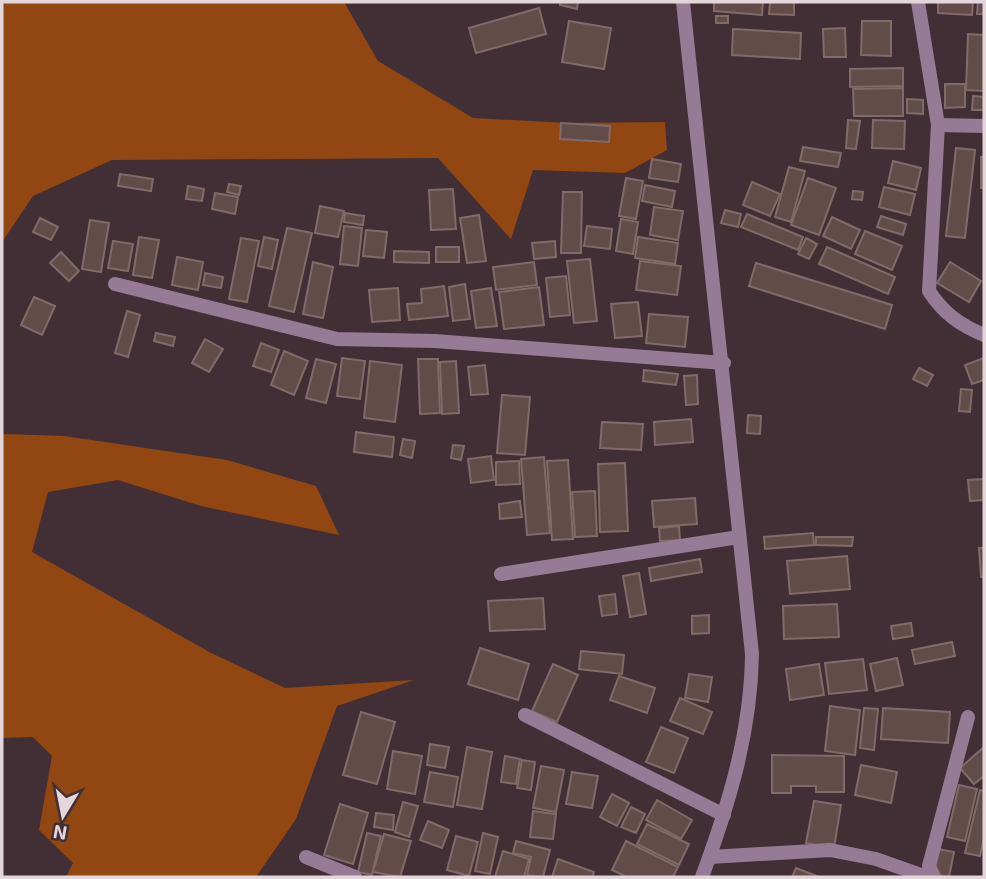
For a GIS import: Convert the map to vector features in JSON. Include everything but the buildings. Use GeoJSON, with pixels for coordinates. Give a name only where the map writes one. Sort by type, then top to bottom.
{"type":"FeatureCollection","features":[{"type":"Feature","properties":{"kind":"street"},"geometry":{"type":"LineString","coordinates":[[683,2],[691,93],[724,363],[752,654],[752,681],[744,742],[702,877]]}},
{"type":"Feature","properties":{"kind":"street"},"geometry":{"type":"LineString","coordinates":[[918,2],[938,125],[929,291],[939,307],[961,326],[984,335]]}},
{"type":"Feature","properties":{"kind":"street"},"geometry":{"type":"LineString","coordinates":[[938,125],[984,126]]}},
{"type":"Feature","properties":{"kind":"street"},"geometry":{"type":"LineString","coordinates":[[115,284],[337,339],[435,341],[724,363]]}},
{"type":"Feature","properties":{"kind":"street"},"geometry":{"type":"LineString","coordinates":[[501,574],[739,537]]}},
{"type":"Feature","properties":{"kind":"street"},"geometry":{"type":"LineString","coordinates":[[526,715],[723,815]]}},
{"type":"Feature","properties":{"kind":"street"},"geometry":{"type":"LineString","coordinates":[[934,877],[929,866],[968,717]]}},
{"type":"Feature","properties":{"kind":"street"},"geometry":{"type":"LineString","coordinates":[[710,857],[831,850],[876,859],[927,877]]}},
{"type":"Feature","properties":{"kind":"street"},"geometry":{"type":"LineString","coordinates":[[306,857],[355,877]]}},
{"type":"Feature","properties":{"kind":"shaded area"},"geometry":{"type":"Polygon","coordinates":[[[2,2],[344,2],[378,61],[473,118],[568,123],[665,122],[667,150],[625,173],[533,170],[511,239],[438,158],[112,160],[33,196],[2,242],[2,2]]]}},
{"type":"Feature","properties":{"kind":"shaded area"},"geometry":{"type":"Polygon","coordinates":[[[2,434],[64,436],[227,460],[316,486],[339,535],[201,506],[118,480],[48,492],[32,552],[211,653],[285,688],[414,680],[337,706],[296,819],[256,877],[66,877],[73,863],[39,830],[52,756],[33,737],[2,738],[2,434]]]}}]}
